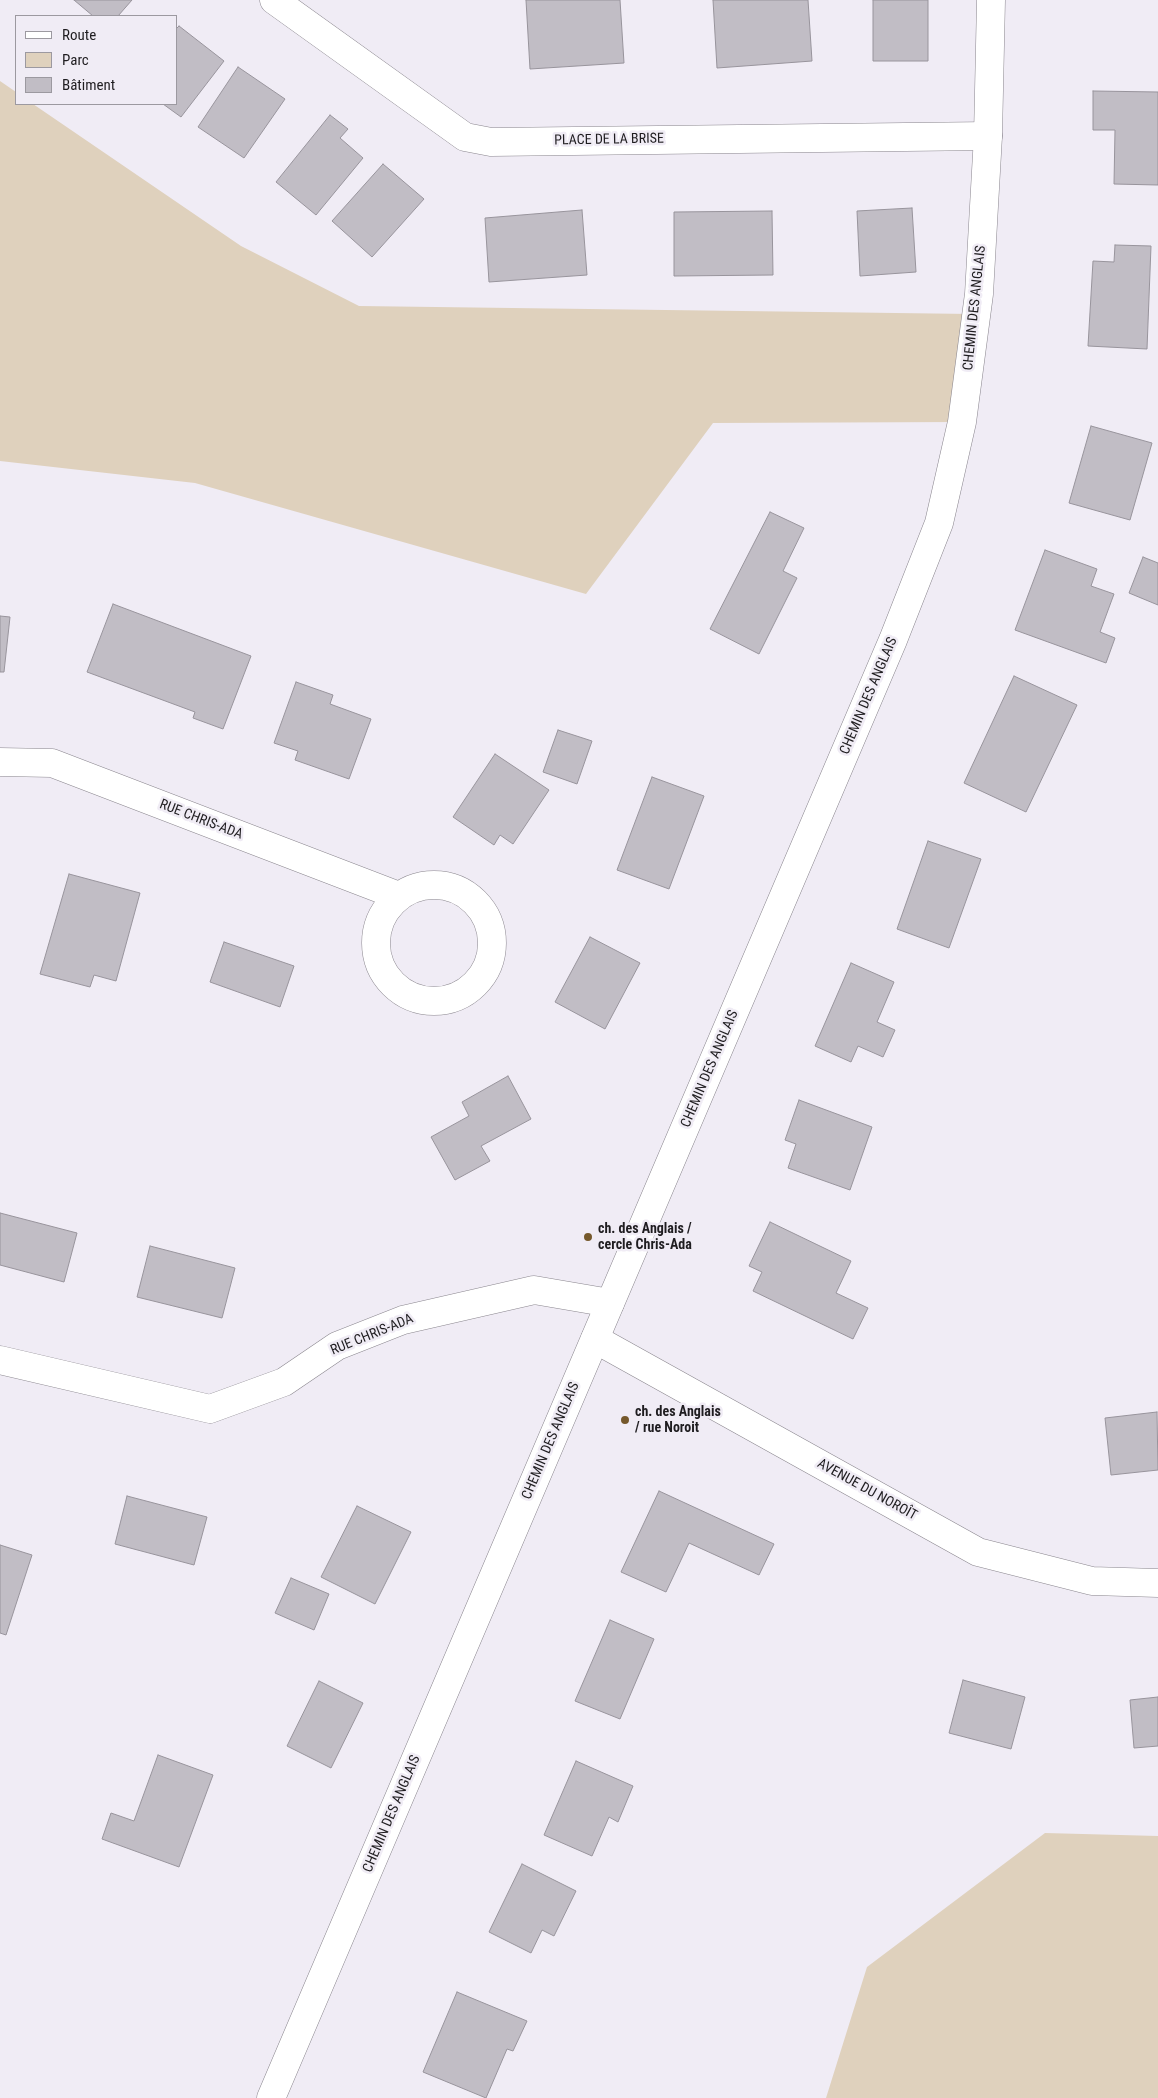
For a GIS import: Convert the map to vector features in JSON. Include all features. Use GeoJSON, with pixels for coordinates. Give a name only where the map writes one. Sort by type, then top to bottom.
{"type":"FeatureCollection","features":[{"type":"Feature","properties":{"kind":"street","name":"PLACE DE LA BRISE"},"geometry":{"type":"LineString","coordinates":[[274,0],[465,137],[491,142],[988,136]]}},
{"type":"Feature","properties":{"kind":"street","name":"CHEMIN DES ANGLAIS"},"geometry":{"type":"LineString","coordinates":[[271,2098],[893,640],[939,524],[962,422],[978,294],[988,136],[991,0]]}},
{"type":"Feature","properties":{"kind":"street","name":"RUE CHRIS-ADA"},"geometry":{"type":"LineString","coordinates":[[0,762],[52,763],[399,896]]}},
{"type":"Feature","properties":{"kind":"street"},"geometry":{"type":"LineString","coordinates":[[436,885],[455,889],[471,898],[484,912],[491,931],[492,950],[486,969],[475,984],[460,995],[442,1001],[423,1000],[404,994],[390,981],[380,965],[376,947],[378,928],[386,910],[399,896],[416,888],[436,885]]}},
{"type":"Feature","properties":{"kind":"street","name":"RUE CHRIS-ADA"},"geometry":{"type":"LineString","coordinates":[[0,1360],[210,1409],[284,1382],[337,1346],[403,1320],[534,1290],[610,1303]]}},
{"type":"Feature","properties":{"kind":"street","name":"AVENUE DU NOROÎT"},"geometry":{"type":"LineString","coordinates":[[595,1339],[978,1552],[1092,1580],[1158,1583]]}},
{"type":"Feature","properties":{"kind":"green space"},"geometry":{"type":"Polygon","coordinates":[[[0,81],[15,91],[15,105],[34,105],[241,246],[359,306],[972,314],[962,422],[713,423],[586,594],[195,483],[0,461],[0,81]]]}},
{"type":"Feature","properties":{"kind":"green space"},"geometry":{"type":"Polygon","coordinates":[[[1045,1833],[1158,1836],[1158,2098],[826,2098],[867,1967],[1045,1833]]]}},
{"type":"Feature","properties":{"kind":"building"},"geometry":{"type":"Polygon","coordinates":[[[74,0],[132,0],[119,15],[92,15],[74,0]]]}},
{"type":"Feature","properties":{"kind":"building"},"geometry":{"type":"Polygon","coordinates":[[[526,0],[620,0],[624,63],[530,69],[526,0]]]}},
{"type":"Feature","properties":{"kind":"building"},"geometry":{"type":"Polygon","coordinates":[[[713,0],[808,0],[812,61],[717,68],[713,0]]]}},
{"type":"Feature","properties":{"kind":"building"},"geometry":{"type":"Polygon","coordinates":[[[873,0],[928,0],[928,61],[873,61],[873,0]]]}},
{"type":"Feature","properties":{"kind":"building"},"geometry":{"type":"Polygon","coordinates":[[[178,27],[224,61],[181,117],[164,105],[178,105],[178,27]]]}},
{"type":"Feature","properties":{"kind":"building"},"geometry":{"type":"Polygon","coordinates":[[[238,67],[285,99],[244,158],[198,127],[238,67]]]}},
{"type":"Feature","properties":{"kind":"building"},"geometry":{"type":"Polygon","coordinates":[[[1093,91],[1158,92],[1158,185],[1114,184],[1115,130],[1093,130],[1093,91]]]}},
{"type":"Feature","properties":{"kind":"building"},"geometry":{"type":"Polygon","coordinates":[[[330,115],[348,129],[340,138],[363,158],[316,215],[276,182],[330,115]]]}},
{"type":"Feature","properties":{"kind":"building"},"geometry":{"type":"Polygon","coordinates":[[[383,164],[424,199],[372,257],[332,221],[383,164]]]}},
{"type":"Feature","properties":{"kind":"building"},"geometry":{"type":"Polygon","coordinates":[[[912,208],[916,272],[860,276],[857,211],[912,208]]]}},
{"type":"Feature","properties":{"kind":"building"},"geometry":{"type":"Polygon","coordinates":[[[582,210],[587,275],[489,282],[485,218],[582,210]]]}},
{"type":"Feature","properties":{"kind":"building"},"geometry":{"type":"Polygon","coordinates":[[[772,211],[773,275],[674,276],[674,212],[772,211]]]}},
{"type":"Feature","properties":{"kind":"building"},"geometry":{"type":"Polygon","coordinates":[[[1115,245],[1151,246],[1147,349],[1088,346],[1093,261],[1114,262],[1115,245]]]}},
{"type":"Feature","properties":{"kind":"building"},"geometry":{"type":"Polygon","coordinates":[[[1091,426],[1152,443],[1130,520],[1069,503],[1091,426]]]}},
{"type":"Feature","properties":{"kind":"building"},"geometry":{"type":"Polygon","coordinates":[[[770,512],[804,528],[783,571],[797,578],[759,654],[710,629],[770,512]]]}},
{"type":"Feature","properties":{"kind":"building"},"geometry":{"type":"Polygon","coordinates":[[[1045,550],[1097,569],[1091,586],[1114,594],[1100,632],[1115,638],[1106,663],[1015,630],[1045,550]]]}},
{"type":"Feature","properties":{"kind":"building"},"geometry":{"type":"Polygon","coordinates":[[[1143,557],[1158,563],[1158,605],[1129,593],[1143,557]]]}},
{"type":"Feature","properties":{"kind":"building"},"geometry":{"type":"Polygon","coordinates":[[[113,604],[251,656],[223,729],[193,718],[195,712],[87,672],[113,604]]]}},
{"type":"Feature","properties":{"kind":"building"},"geometry":{"type":"Polygon","coordinates":[[[0,616],[10,617],[4,672],[0,672],[0,616]]]}},
{"type":"Feature","properties":{"kind":"building"},"geometry":{"type":"Polygon","coordinates":[[[1014,676],[1077,705],[1026,812],[964,783],[1014,676]]]}},
{"type":"Feature","properties":{"kind":"building"},"geometry":{"type":"Polygon","coordinates":[[[296,682],[333,695],[330,704],[371,719],[349,779],[295,760],[298,751],[274,743],[296,682]]]}},
{"type":"Feature","properties":{"kind":"building"},"geometry":{"type":"Polygon","coordinates":[[[558,730],[592,741],[577,784],[543,772],[558,730]]]}},
{"type":"Feature","properties":{"kind":"building"},"geometry":{"type":"Polygon","coordinates":[[[495,754],[549,790],[513,844],[500,835],[494,845],[453,817],[495,754]]]}},
{"type":"Feature","properties":{"kind":"building"},"geometry":{"type":"Polygon","coordinates":[[[652,777],[704,796],[669,889],[617,870],[652,777]]]}},
{"type":"Feature","properties":{"kind":"building"},"geometry":{"type":"Polygon","coordinates":[[[928,841],[981,859],[949,948],[897,929],[928,841]]]}},
{"type":"Feature","properties":{"kind":"building"},"geometry":{"type":"Polygon","coordinates":[[[69,874],[140,893],[116,981],[94,975],[90,987],[40,974],[69,874]]]}},
{"type":"Feature","properties":{"kind":"building"},"geometry":{"type":"Polygon","coordinates":[[[590,937],[640,963],[605,1029],[555,1002],[590,937]]]}},
{"type":"Feature","properties":{"kind":"building"},"geometry":{"type":"Polygon","coordinates":[[[224,942],[294,966],[280,1007],[210,982],[224,942]]]}},
{"type":"Feature","properties":{"kind":"building"},"geometry":{"type":"Polygon","coordinates":[[[851,963],[894,982],[877,1022],[895,1030],[883,1057],[858,1046],[851,1062],[815,1046],[851,963]]]}},
{"type":"Feature","properties":{"kind":"building"},"geometry":{"type":"Polygon","coordinates":[[[508,1076],[531,1119],[481,1146],[490,1161],[455,1180],[431,1137],[469,1116],[462,1102],[508,1076]]]}},
{"type":"Feature","properties":{"kind":"building"},"geometry":{"type":"Polygon","coordinates":[[[799,1100],[872,1127],[850,1190],[788,1168],[796,1144],[785,1140],[799,1100]]]}},
{"type":"Feature","properties":{"kind":"building"},"geometry":{"type":"Polygon","coordinates":[[[0,1213],[77,1233],[64,1282],[0,1265],[0,1213]]]}},
{"type":"Feature","properties":{"kind":"building"},"geometry":{"type":"Polygon","coordinates":[[[770,1222],[851,1261],[836,1293],[868,1308],[853,1339],[753,1291],[762,1272],[749,1266],[770,1222]]]}},
{"type":"Feature","properties":{"kind":"building"},"geometry":{"type":"Polygon","coordinates":[[[150,1246],[235,1268],[222,1318],[137,1297],[150,1246]]]}},
{"type":"Feature","properties":{"kind":"building"},"geometry":{"type":"Polygon","coordinates":[[[1157,1412],[1158,1470],[1111,1475],[1105,1418],[1157,1412]]]}},
{"type":"Feature","properties":{"kind":"building"},"geometry":{"type":"Polygon","coordinates":[[[659,1491],[774,1544],[759,1575],[689,1543],[666,1592],[621,1572],[659,1491]]]}},
{"type":"Feature","properties":{"kind":"building"},"geometry":{"type":"Polygon","coordinates":[[[127,1496],[207,1517],[194,1565],[115,1544],[127,1496]]]}},
{"type":"Feature","properties":{"kind":"building"},"geometry":{"type":"Polygon","coordinates":[[[357,1506],[411,1532],[375,1604],[321,1577],[357,1506]]]}},
{"type":"Feature","properties":{"kind":"building"},"geometry":{"type":"Polygon","coordinates":[[[0,1545],[32,1555],[6,1635],[0,1633],[0,1545]]]}},
{"type":"Feature","properties":{"kind":"building"},"geometry":{"type":"Polygon","coordinates":[[[291,1578],[329,1594],[314,1630],[275,1613],[291,1578]]]}},
{"type":"Feature","properties":{"kind":"building"},"geometry":{"type":"Polygon","coordinates":[[[610,1620],[654,1639],[620,1719],[575,1701],[610,1620]]]}},
{"type":"Feature","properties":{"kind":"building"},"geometry":{"type":"Polygon","coordinates":[[[963,1680],[1025,1697],[1011,1749],[949,1733],[963,1680]]]}},
{"type":"Feature","properties":{"kind":"building"},"geometry":{"type":"Polygon","coordinates":[[[319,1681],[363,1703],[331,1768],[287,1746],[319,1681]]]}},
{"type":"Feature","properties":{"kind":"building"},"geometry":{"type":"Polygon","coordinates":[[[1158,1697],[1158,1746],[1134,1748],[1130,1700],[1158,1697]]]}},
{"type":"Feature","properties":{"kind":"building"},"geometry":{"type":"Polygon","coordinates":[[[158,1755],[213,1775],[179,1867],[102,1839],[111,1813],[134,1821],[158,1755]]]}},
{"type":"Feature","properties":{"kind":"building"},"geometry":{"type":"Polygon","coordinates":[[[576,1761],[633,1786],[618,1822],[609,1817],[592,1856],[544,1835],[576,1761]]]}},
{"type":"Feature","properties":{"kind":"building"},"geometry":{"type":"Polygon","coordinates":[[[522,1864],[576,1891],[554,1936],[542,1930],[531,1953],[489,1932],[522,1864]]]}},
{"type":"Feature","properties":{"kind":"building"},"geometry":{"type":"Polygon","coordinates":[[[457,1992],[527,2021],[513,2051],[507,2049],[486,2098],[423,2072],[457,1992]]]}},
{"type":"Feature","properties":{"kind":"place","name":"ch. des Anglais / cercle Chris-Ada"},"geometry":{"type":"Point","coordinates":[588,1237]}},
{"type":"Feature","properties":{"kind":"place","name":"ch. des Anglais / rue Noroit"},"geometry":{"type":"Point","coordinates":[625,1420]}}]}
